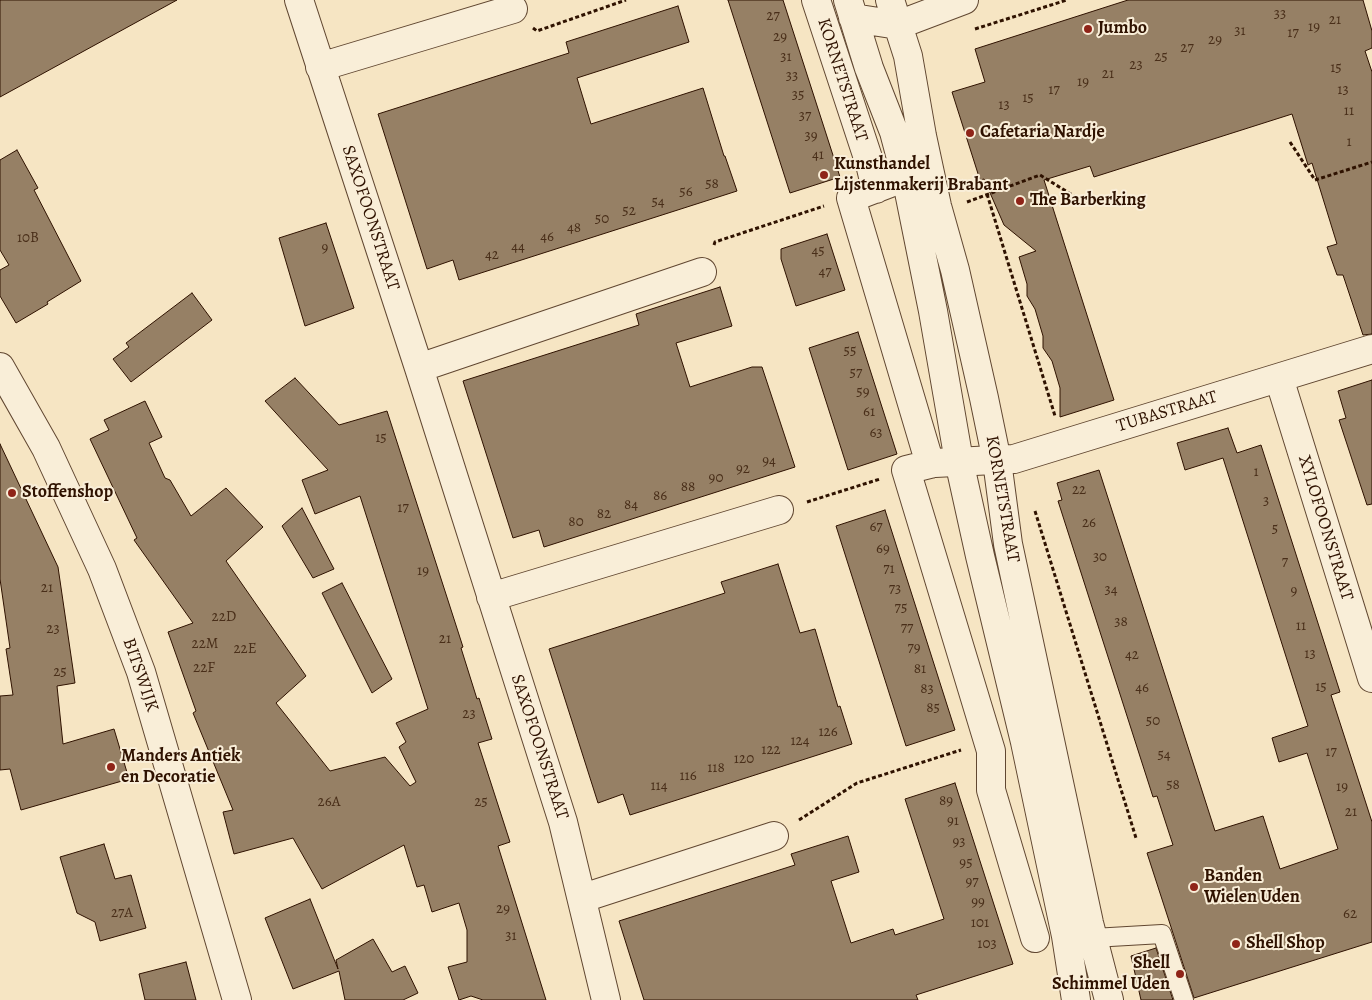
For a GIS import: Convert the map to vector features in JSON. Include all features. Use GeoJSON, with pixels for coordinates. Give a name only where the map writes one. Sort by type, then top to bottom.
{"type":"FeatureCollection","features":[{"type":"Feature","properties":{"kind":"street","name":"SAXOFOONSTRAAT"},"geometry":{"type":"LineString","coordinates":[[299,0],[419,368],[563,822],[583,898],[606,1000]]}},
{"type":"Feature","properties":{"kind":"street","name":"KORNETSTRAAT"},"geometry":{"type":"LineString","coordinates":[[816,0],[870,164],[876,189]]}},
{"type":"Feature","properties":{"kind":"street"},"geometry":{"type":"LineString","coordinates":[[850,9],[873,0]]}},
{"type":"Feature","properties":{"kind":"street"},"geometry":{"type":"LineString","coordinates":[[850,9],[894,12],[964,0]]}},
{"type":"Feature","properties":{"kind":"street"},"geometry":{"type":"LineString","coordinates":[[320,67],[513,9]]}},
{"type":"Feature","properties":{"kind":"street","name":"KORNETSTRAAT"},"geometry":{"type":"LineString","coordinates":[[850,9],[869,68],[894,132],[906,177],[933,311],[959,461],[1025,742],[1066,936],[1076,1000]]}},
{"type":"Feature","properties":{"kind":"street","name":"KORNETSTRAAT"},"geometry":{"type":"LineString","coordinates":[[894,12],[908,56],[937,206],[973,350],[997,461],[1008,544],[1109,1000]]}},
{"type":"Feature","properties":{"kind":"street"},"geometry":{"type":"LineString","coordinates":[[906,177],[851,198],[990,746],[991,790],[1035,938]]}},
{"type":"Feature","properties":{"kind":"street"},"geometry":{"type":"LineString","coordinates":[[419,368],[702,272]]}},
{"type":"Feature","properties":{"kind":"street","name":"TUBASTRAAT"},"geometry":{"type":"LineString","coordinates":[[959,461],[1014,459],[1372,349]]}},
{"type":"Feature","properties":{"kind":"street","name":"BITSWIJK"},"geometry":{"type":"LineString","coordinates":[[0,367],[50,456],[102,569],[141,672],[237,1000]]}},
{"type":"Feature","properties":{"kind":"street","name":"XYLOFOONSTRAAT"},"geometry":{"type":"LineString","coordinates":[[1279,378],[1372,678]]}},
{"type":"Feature","properties":{"kind":"street","name":"KORNETSTRAAT"},"geometry":{"type":"LineString","coordinates":[[918,467],[959,461]]}},
{"type":"Feature","properties":{"kind":"street"},"geometry":{"type":"LineString","coordinates":[[491,597],[779,510]]}},
{"type":"Feature","properties":{"kind":"street"},"geometry":{"type":"LineString","coordinates":[[990,746],[1025,742]]}},
{"type":"Feature","properties":{"kind":"street"},"geometry":{"type":"LineString","coordinates":[[583,898],[774,836]]}},
{"type":"Feature","properties":{"kind":"lane"},"geometry":{"type":"LineString","coordinates":[[1094,938],[1162,934],[1184,1000]]}},
{"type":"Feature","properties":{"kind":"path"},"geometry":{"type":"LineString","coordinates":[[513,9],[537,31],[626,0]]}},
{"type":"Feature","properties":{"kind":"path"},"geometry":{"type":"LineString","coordinates":[[971,31],[1067,0]]}},
{"type":"Feature","properties":{"kind":"path"},"geometry":{"type":"LineString","coordinates":[[1290,142],[1315,180],[1372,162]]}},
{"type":"Feature","properties":{"kind":"path"},"geometry":{"type":"LineString","coordinates":[[965,203],[1040,175],[1090,206]]}},
{"type":"Feature","properties":{"kind":"path"},"geometry":{"type":"LineString","coordinates":[[987,194],[1064,444]]}},
{"type":"Feature","properties":{"kind":"path"},"geometry":{"type":"LineString","coordinates":[[702,272],[715,242],[851,198]]}},
{"type":"Feature","properties":{"kind":"path"},"geometry":{"type":"LineString","coordinates":[[779,510],[918,467]]}},
{"type":"Feature","properties":{"kind":"path"},"geometry":{"type":"LineString","coordinates":[[1033,503],[1136,838]]}},
{"type":"Feature","properties":{"kind":"path"},"geometry":{"type":"LineString","coordinates":[[774,836],[857,783],[990,746]]}},
{"type":"Feature","properties":{"kind":"building"},"geometry":{"type":"Polygon","coordinates":[[[0,0],[177,0],[0,97],[0,0]]]}},
{"type":"Feature","properties":{"kind":"building"},"geometry":{"type":"Polygon","coordinates":[[[728,0],[783,0],[840,177],[790,193],[728,0]]]}},
{"type":"Feature","properties":{"kind":"building"},"geometry":{"type":"Polygon","coordinates":[[[1128,0],[1363,0],[1372,31],[1372,48],[1365,51],[1372,72],[1372,334],[1363,335],[1343,275],[1337,275],[1327,247],[1337,244],[1312,163],[1308,165],[1292,114],[1094,177],[1090,166],[1044,180],[1114,400],[1060,417],[1060,388],[1052,361],[1043,348],[1043,336],[1035,309],[1027,296],[1027,284],[1019,257],[1036,251],[1004,225],[984,179],[980,180],[952,92],[985,82],[975,49],[1128,0]]]}},
{"type":"Feature","properties":{"kind":"building"},"geometry":{"type":"Polygon","coordinates":[[[678,6],[689,42],[577,78],[591,124],[703,88],[737,191],[459,280],[453,260],[427,269],[378,114],[569,53],[566,42],[678,6]]]}},
{"type":"Feature","properties":{"kind":"building"},"geometry":{"type":"Polygon","coordinates":[[[17,150],[38,188],[34,190],[81,281],[16,323],[0,296],[0,270],[9,265],[0,250],[0,160],[17,150]]]}},
{"type":"Feature","properties":{"kind":"building"},"geometry":{"type":"Polygon","coordinates":[[[326,223],[354,308],[305,326],[279,238],[326,223]]]}},
{"type":"Feature","properties":{"kind":"building"},"geometry":{"type":"Polygon","coordinates":[[[827,234],[845,290],[796,306],[781,259],[781,249],[827,234]]]}},
{"type":"Feature","properties":{"kind":"building"},"geometry":{"type":"Polygon","coordinates":[[[720,287],[732,326],[676,343],[690,387],[752,367],[762,367],[795,467],[544,547],[539,530],[513,538],[463,381],[639,325],[636,314],[720,287]]]}},
{"type":"Feature","properties":{"kind":"building"},"geometry":{"type":"Polygon","coordinates":[[[192,293],[212,320],[131,382],[113,359],[129,347],[126,343],[192,293]]]}},
{"type":"Feature","properties":{"kind":"building"},"geometry":{"type":"Polygon","coordinates":[[[858,332],[897,454],[848,470],[809,348],[858,332]]]}},
{"type":"Feature","properties":{"kind":"building"},"geometry":{"type":"Polygon","coordinates":[[[295,378],[339,425],[387,411],[463,647],[461,648],[477,699],[479,698],[492,739],[478,743],[510,842],[498,846],[546,1000],[483,1000],[471,996],[459,1000],[448,967],[467,962],[467,930],[459,903],[432,912],[424,885],[417,887],[404,845],[322,889],[293,838],[234,854],[223,812],[233,810],[193,713],[196,711],[168,632],[193,623],[134,540],[137,538],[90,439],[109,430],[104,420],[145,401],[162,437],[149,443],[165,478],[170,480],[191,516],[226,488],[263,527],[226,561],[306,676],[276,703],[330,771],[385,757],[410,786],[416,782],[399,747],[406,742],[396,723],[428,709],[360,496],[315,514],[302,480],[328,470],[265,401],[295,378]]]}},
{"type":"Feature","properties":{"kind":"building"},"geometry":{"type":"Polygon","coordinates":[[[1372,380],[1372,504],[1367,505],[1339,420],[1346,418],[1338,391],[1372,380]]]}},
{"type":"Feature","properties":{"kind":"building"},"geometry":{"type":"Polygon","coordinates":[[[1228,428],[1237,453],[1261,445],[1340,692],[1331,695],[1372,822],[1372,942],[1194,998],[1147,853],[1173,845],[1157,796],[1153,797],[1058,501],[1062,500],[1057,483],[1099,470],[1215,831],[1263,816],[1280,869],[1338,849],[1307,753],[1279,762],[1272,738],[1308,726],[1223,458],[1185,470],[1177,443],[1228,428]]]}},
{"type":"Feature","properties":{"kind":"building"},"geometry":{"type":"Polygon","coordinates":[[[0,444],[58,567],[75,683],[57,686],[63,744],[114,729],[129,779],[21,810],[10,769],[0,770],[0,696],[13,695],[6,649],[10,648],[0,579],[0,444]]]}},
{"type":"Feature","properties":{"kind":"building"},"geometry":{"type":"Polygon","coordinates":[[[302,508],[334,569],[313,578],[282,526],[302,508]]]}},
{"type":"Feature","properties":{"kind":"building"},"geometry":{"type":"Polygon","coordinates":[[[885,510],[955,730],[906,746],[836,526],[885,510]]]}},
{"type":"Feature","properties":{"kind":"building"},"geometry":{"type":"Polygon","coordinates":[[[778,564],[800,633],[815,629],[838,707],[840,706],[852,744],[630,815],[623,794],[598,803],[549,649],[725,593],[721,582],[778,564]]]}},
{"type":"Feature","properties":{"kind":"building"},"geometry":{"type":"Polygon","coordinates":[[[342,583],[392,679],[372,693],[322,593],[342,583]]]}},
{"type":"Feature","properties":{"kind":"building"},"geometry":{"type":"Polygon","coordinates":[[[955,783],[1013,964],[916,995],[918,1000],[644,1000],[619,921],[795,865],[791,854],[848,836],[859,872],[831,881],[851,943],[893,929],[895,935],[944,919],[905,799],[955,783]]]}},
{"type":"Feature","properties":{"kind":"building"},"geometry":{"type":"Polygon","coordinates":[[[104,844],[115,879],[131,875],[146,928],[100,941],[95,922],[77,913],[60,857],[104,844]]]}},
{"type":"Feature","properties":{"kind":"building"},"geometry":{"type":"Polygon","coordinates":[[[310,899],[338,969],[336,960],[373,939],[392,972],[405,966],[418,993],[403,1000],[345,1000],[339,971],[293,989],[265,918],[310,899]]]}},
{"type":"Feature","properties":{"kind":"building"},"geometry":{"type":"Polygon","coordinates":[[[1156,948],[1173,1000],[1141,1000],[1131,956],[1156,948]]]}},
{"type":"Feature","properties":{"kind":"building"},"geometry":{"type":"Polygon","coordinates":[[[186,962],[196,1000],[145,1000],[139,974],[186,962]]]}},
{"type":"Feature","properties":{"kind":"place","name":"Jumbo"},"geometry":{"type":"Point","coordinates":[1088,29]}},
{"type":"Feature","properties":{"kind":"place","name":"Cafetaria Nardje"},"geometry":{"type":"Point","coordinates":[970,133]}},
{"type":"Feature","properties":{"kind":"place","name":"Kunsthandel Lijstenmakerij Brabant"},"geometry":{"type":"Point","coordinates":[824,175]}},
{"type":"Feature","properties":{"kind":"place","name":"The Barberking"},"geometry":{"type":"Point","coordinates":[1020,201]}},
{"type":"Feature","properties":{"kind":"place","name":"Stoffenshop"},"geometry":{"type":"Point","coordinates":[12,493]}},
{"type":"Feature","properties":{"kind":"place","name":"Manders Antiek en Decoratie"},"geometry":{"type":"Point","coordinates":[111,767]}},
{"type":"Feature","properties":{"kind":"place","name":"Banden Wielen Uden"},"geometry":{"type":"Point","coordinates":[1194,887]}},
{"type":"Feature","properties":{"kind":"place","name":"Shell Shop"},"geometry":{"type":"Point","coordinates":[1236,944]}},
{"type":"Feature","properties":{"kind":"place","name":"Shell Schimmel Uden"},"geometry":{"type":"Point","coordinates":[1180,974]}}]}
